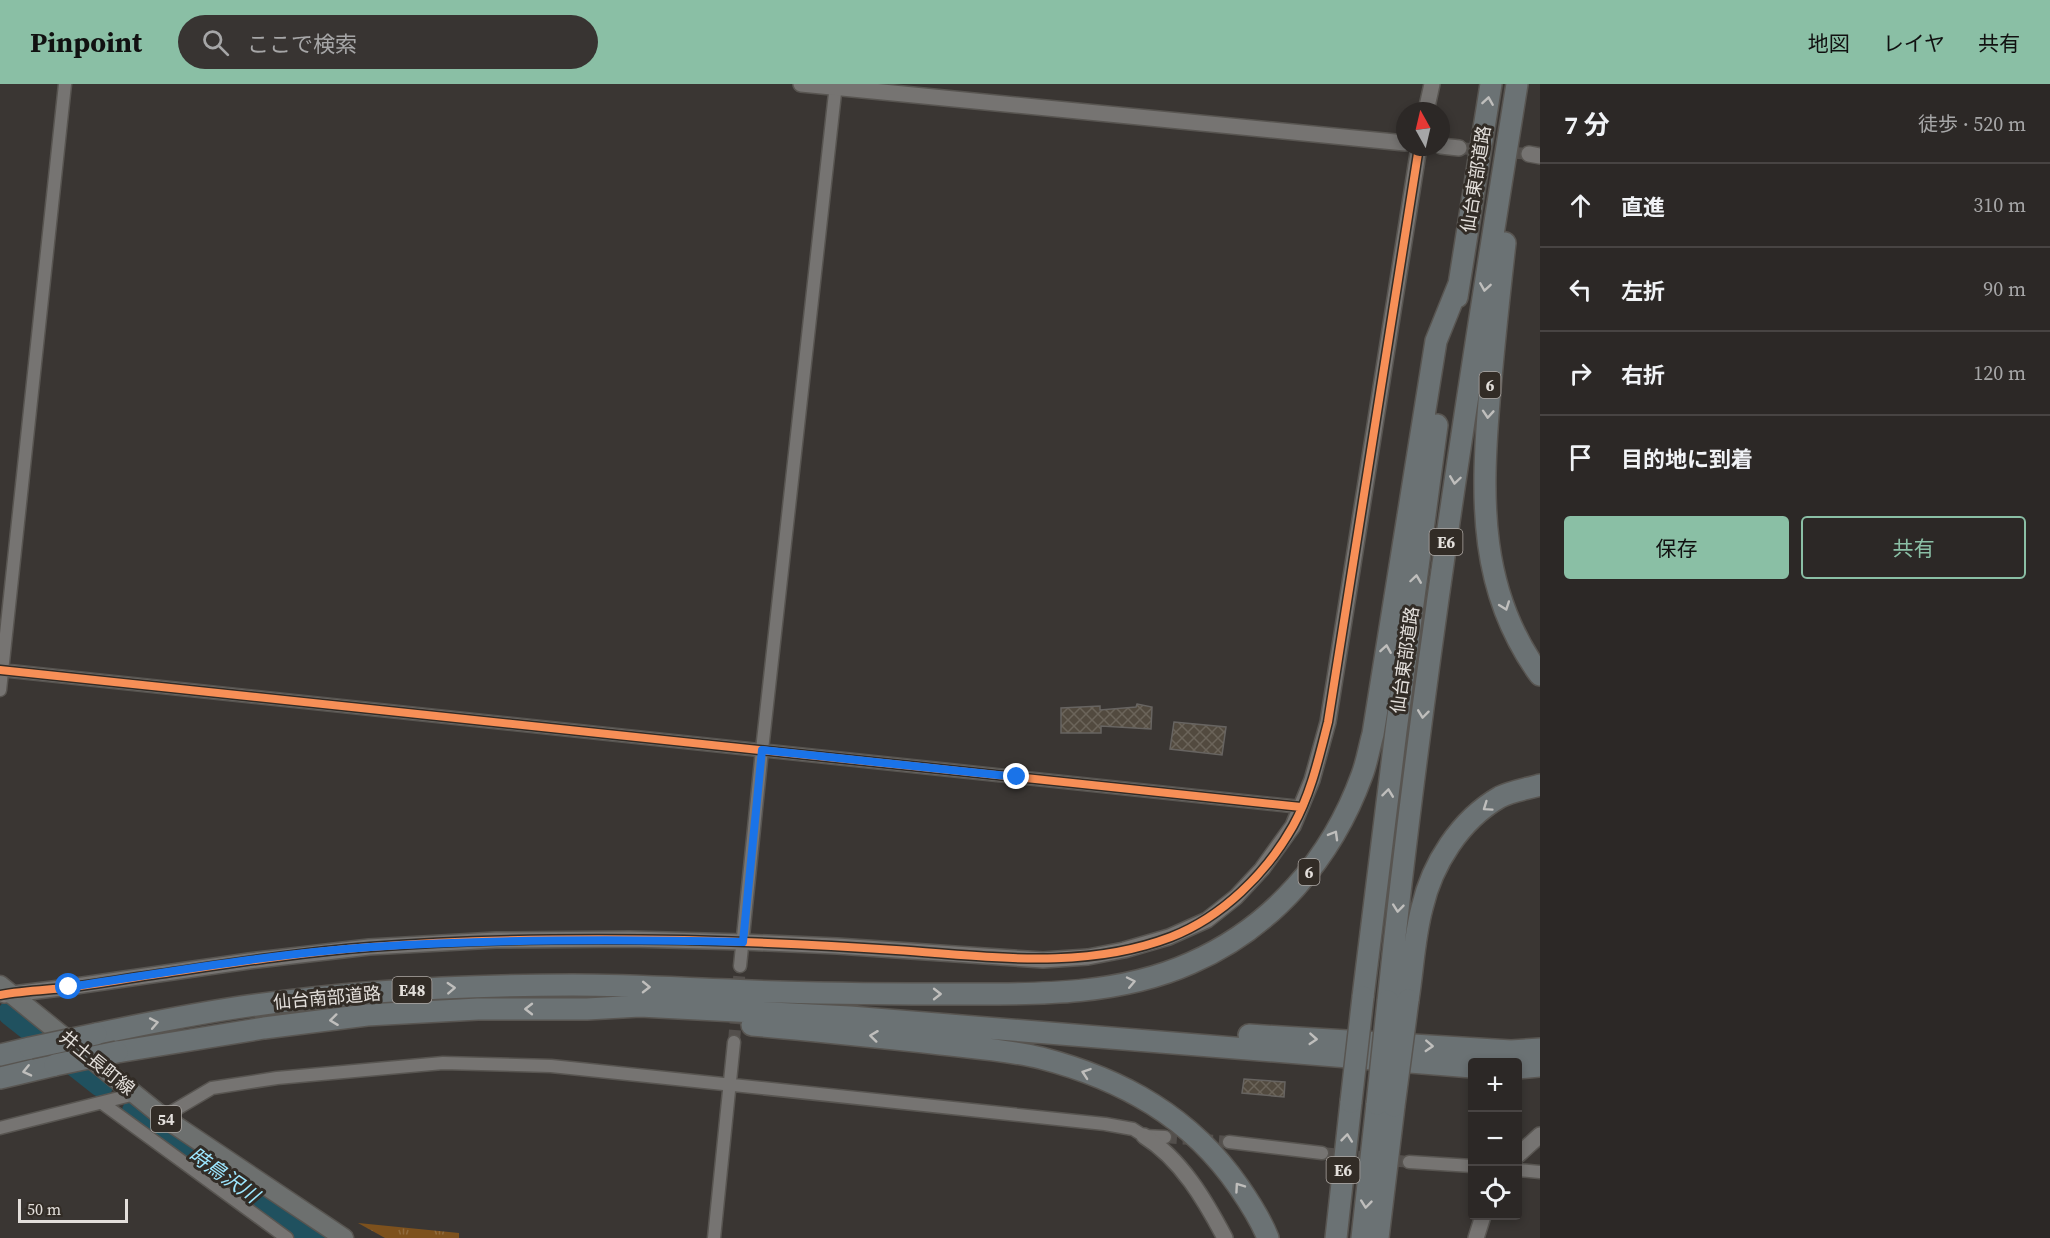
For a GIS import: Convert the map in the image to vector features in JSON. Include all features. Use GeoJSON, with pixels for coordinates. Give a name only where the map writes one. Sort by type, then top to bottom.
{"type":"FeatureCollection","features":[{"type":"Feature","properties":{"kind":"highway","name":"仙台東部道路"},"geometry":{"type":"LineString","coordinates":[[1336,1238],[1363,997],[1435,435],[1491,84]]}},
{"type":"Feature","properties":{"kind":"highway","name":"仙台東部道路"},"geometry":{"type":"LineString","coordinates":[[1362,1238],[1385,1105],[1398,1000],[1399,899],[1439,588],[1519,84]]}},
{"type":"Feature","properties":{"kind":"highway","name":"6"},"geometry":{"type":"LineString","coordinates":[[1519,84],[1493,349],[1484,507],[1487,544],[1497,585],[1519,643],[1540,675]]}},
{"type":"Feature","properties":{"kind":"highway","name":"6"},"geometry":{"type":"LineString","coordinates":[[732,991],[1037,994],[1100,987],[1167,973],[1191,963],[1251,930],[1275,909],[1298,886],[1334,838],[1363,773],[1373,734],[1436,341],[1459,284]]}},
{"type":"Feature","properties":{"kind":"highway"},"geometry":{"type":"LineString","coordinates":[[1398,1000],[1429,885],[1451,843],[1465,825],[1502,796],[1540,785]]}},
{"type":"Feature","properties":{"kind":"highway","name":"仙台南部道路"},"geometry":{"type":"LineString","coordinates":[[0,1055],[96,1034],[257,1004],[365,993],[460,987],[573,985],[732,991]]}},
{"type":"Feature","properties":{"kind":"highway"},"geometry":{"type":"LineString","coordinates":[[732,991],[818,1002],[1162,1029],[1511,1051],[1540,1049]]}},
{"type":"Feature","properties":{"kind":"highway"},"geometry":{"type":"LineString","coordinates":[[587,1009],[640,1006],[850,1017],[1468,1067]]}},
{"type":"Feature","properties":{"kind":"highway"},"geometry":{"type":"LineString","coordinates":[[587,1009],[641,1017],[851,1034],[1004,1051],[1041,1058],[1086,1072],[1125,1087],[1157,1106],[1207,1147],[1248,1200],[1268,1238]]}},
{"type":"Feature","properties":{"kind":"highway","name":"仙台南部道路"},"geometry":{"type":"LineString","coordinates":[[0,1078],[117,1052],[264,1028],[368,1015],[478,1010],[587,1009]]}},
{"type":"Feature","properties":{"kind":"highway"},"geometry":{"type":"LineString","coordinates":[[1522,1068],[1540,1066]]}},
{"type":"Feature","properties":{"kind":"highway"},"geometry":{"type":"LineString","coordinates":[[1378,1238],[1385,1105]]}},
{"type":"Feature","properties":{"kind":"main road","name":"井土長町線"},"geometry":{"type":"LineString","coordinates":[[4,991],[163,1117],[345,1238]]}},
{"type":"Feature","properties":{"kind":"street"},"geometry":{"type":"LineString","coordinates":[[0,690],[65,84]]}},
{"type":"Feature","properties":{"kind":"street"},"geometry":{"type":"LineString","coordinates":[[801,84],[1396,142]]}},
{"type":"Feature","properties":{"kind":"street"},"geometry":{"type":"LineString","coordinates":[[1428,102],[1432,84]]}},
{"type":"Feature","properties":{"kind":"street"},"geometry":{"type":"LineString","coordinates":[[740,966],[836,86]]}},
{"type":"Feature","properties":{"kind":"street"},"geometry":{"type":"LineString","coordinates":[[1450,147],[1460,148]]}},
{"type":"Feature","properties":{"kind":"street"},"geometry":{"type":"LineString","coordinates":[[4,991],[69,987],[249,961],[369,947],[496,940],[630,939],[743,942],[1043,960],[1088,957],[1124,950],[1169,937],[1207,920],[1236,897],[1262,869],[1293,826],[1312,780],[1328,722],[1418,156]]}},
{"type":"Feature","properties":{"kind":"street"},"geometry":{"type":"LineString","coordinates":[[1,670],[1301,807]]}},
{"type":"Feature","properties":{"kind":"street"},"geometry":{"type":"LineString","coordinates":[[714,1238],[734,1042]]}},
{"type":"Feature","properties":{"kind":"street"},"geometry":{"type":"LineString","coordinates":[[163,1117],[212,1088],[277,1078],[444,1062],[551,1066],[1105,1124],[1133,1129],[1159,1145],[1205,1201],[1225,1238]]}},
{"type":"Feature","properties":{"kind":"street"},"geometry":{"type":"LineString","coordinates":[[0,1128],[135,1094]]}},
{"type":"Feature","properties":{"kind":"street"},"geometry":{"type":"LineString","coordinates":[[102,1103],[287,1238]]}},
{"type":"Feature","properties":{"kind":"street"},"geometry":{"type":"LineString","coordinates":[[1522,1151],[1540,1135]]}},
{"type":"Feature","properties":{"kind":"street"},"geometry":{"type":"LineString","coordinates":[[1144,1136],[1165,1137]]}},
{"type":"Feature","properties":{"kind":"street"},"geometry":{"type":"LineString","coordinates":[[1229,1142],[1322,1153]]}},
{"type":"Feature","properties":{"kind":"street"},"geometry":{"type":"LineString","coordinates":[[1409,1162],[1468,1166]]}},
{"type":"Feature","properties":{"kind":"street"},"geometry":{"type":"LineString","coordinates":[[1522,1170],[1540,1172]]}},
{"type":"Feature","properties":{"kind":"street"},"geometry":{"type":"LineString","coordinates":[[1476,1238],[1481,1220]]}},
{"type":"Feature","properties":{"kind":"green space"},"geometry":{"type":"Polygon","coordinates":[[[358,1223],[459,1233],[459,1238],[385,1238],[358,1223]]]}},
{"type":"Feature","properties":{"kind":"building"},"geometry":{"type":"Polygon","coordinates":[[[1137,704],[1152,707],[1151,729],[1101,726],[1101,733],[1061,733],[1061,708],[1100,706],[1100,710],[1136,707],[1137,704]]]}},
{"type":"Feature","properties":{"kind":"building"},"geometry":{"type":"Polygon","coordinates":[[[1174,722],[1226,727],[1222,755],[1170,749],[1174,722]]]}},
{"type":"Feature","properties":{"kind":"building"},"geometry":{"type":"Polygon","coordinates":[[[1244,1079],[1285,1082],[1284,1097],[1242,1093],[1244,1079]]]}},
{"type":"Feature","properties":{"kind":"waterway","name":"時鳥沢川"},"geometry":{"type":"LineString","coordinates":[[11,1013],[101,1084]]}},
{"type":"Feature","properties":{"kind":"waterway","name":"時鳥沢川"},"geometry":{"type":"LineString","coordinates":[[135,1111],[313,1238]]}},
{"type":"Feature","properties":{"kind":"tunnel"},"geometry":{"type":"LineString","coordinates":[[1459,148],[1529,154]]}},
{"type":"Feature","properties":{"kind":"tunnel"},"geometry":{"type":"LineString","coordinates":[[734,1042],[740,966]]}},
{"type":"Feature","properties":{"kind":"tunnel"},"geometry":{"type":"LineString","coordinates":[[1165,1137],[1229,1142]]}},
{"type":"Feature","properties":{"kind":"tunnel"},"geometry":{"type":"LineString","coordinates":[[1322,1153],[1409,1162]]}},
{"type":"Feature","properties":{"kind":"cycle path"},"geometry":{"type":"LineString","coordinates":[[0,995],[74,987],[312,953],[409,944],[487,941],[684,940],[1000,957],[1069,958],[1137,948],[1171,937],[1208,918],[1241,892],[1270,861],[1282,844],[1305,801],[1318,762],[1328,722],[1418,156]]}},
{"type":"Feature","properties":{"kind":"cycle path"},"geometry":{"type":"LineString","coordinates":[[0,670],[1301,807]]}},
{"type":"Feature","properties":{"kind":"route"},"geometry":{"type":"LineString","coordinates":[[69,987],[249,961],[369,947],[496,940],[630,939],[743,942],[762,750],[1017,777]]}}]}
